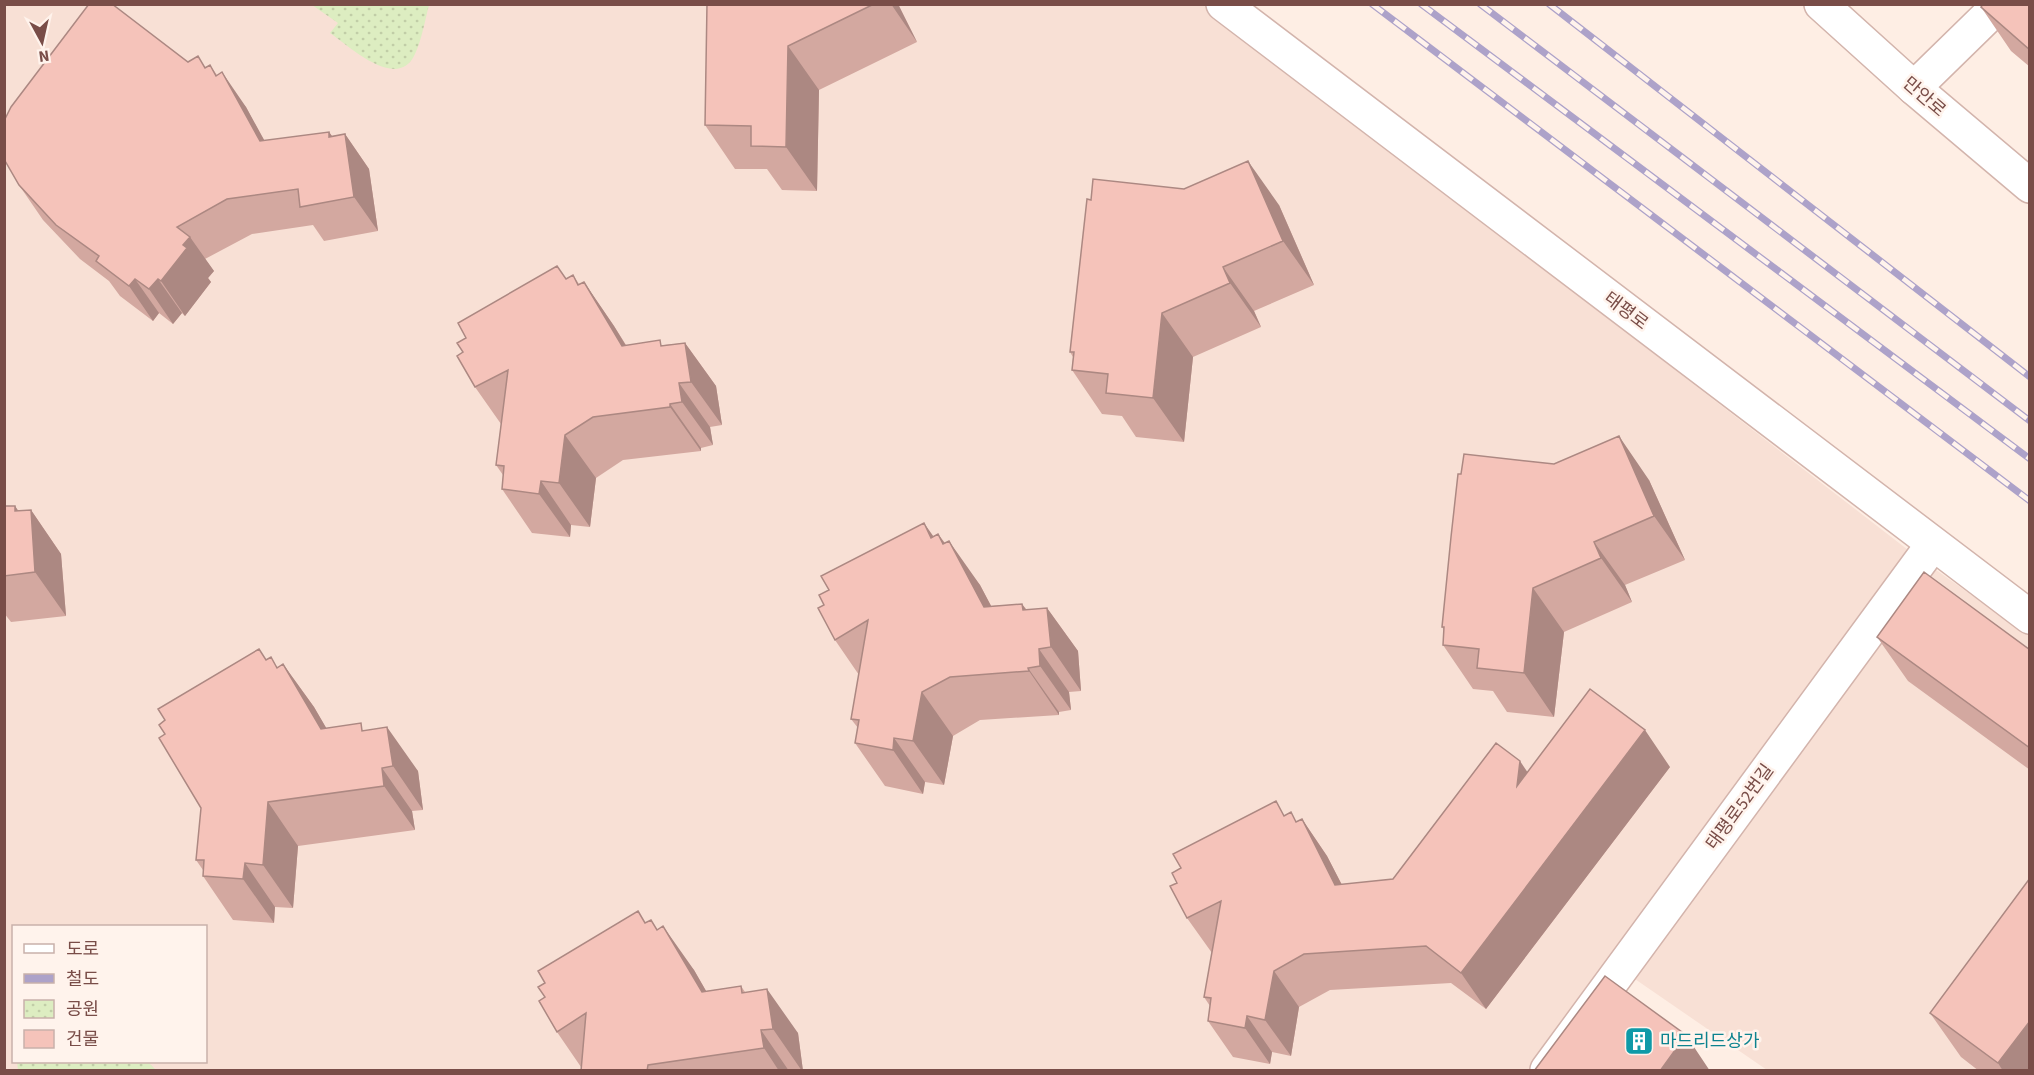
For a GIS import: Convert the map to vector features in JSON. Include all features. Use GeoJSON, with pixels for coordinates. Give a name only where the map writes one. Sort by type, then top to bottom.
{"type":"FeatureCollection","features":[{"type":"Feature","properties":{"kind":"street","name":"태평로"},"geometry":{"type":"LineString","coordinates":[[1223,4],[2030,617]]}},
{"type":"Feature","properties":{"kind":"street","name":"만안로"},"geometry":{"type":"LineString","coordinates":[[1821,4],[1914,88],[2030,186]]}},
{"type":"Feature","properties":{"kind":"street"},"geometry":{"type":"LineString","coordinates":[[1914,88],[2000,4]]}},
{"type":"Feature","properties":{"kind":"street","name":"태평로52번길"},"geometry":{"type":"LineString","coordinates":[[1547,1071],[1933,544]]}},
{"type":"Feature","properties":{"kind":"shaded area"},"geometry":{"type":"Polygon","coordinates":[[[5,5],[1203,5],[1912,553],[1532,1070],[5,1070],[5,5]]]}},
{"type":"Feature","properties":{"kind":"shaded area"},"geometry":{"type":"Polygon","coordinates":[[[1932,567],[2029,636],[2029,1070],[1767,1070],[1632,977],[1932,567]]]}},
{"type":"Feature","properties":{"kind":"green space"},"geometry":{"type":"Polygon","coordinates":[[[312,5],[429,5],[415,54],[407,65],[397,69],[386,68],[374,63],[349,48],[330,33],[338,23],[312,5]]]}},
{"type":"Feature","properties":{"kind":"green space"},"geometry":{"type":"Polygon","coordinates":[[[17,1063],[149,1063],[156,1070],[18,1070],[17,1063]]]}},
{"type":"Feature","properties":{"kind":"building"},"geometry":{"type":"Polygon","coordinates":[[[89,4],[112,4],[188,62],[198,56],[205,68],[210,65],[216,76],[222,72],[260,141],[329,132],[329,137],[345,134],[354,197],[300,207],[298,189],[227,199],[177,227],[190,237],[183,245],[187,248],[161,281],[158,279],[149,289],[135,279],[129,286],[96,261],[99,256],[56,225],[19,185],[4,159],[4,121],[11,107],[89,4]]]}},
{"type":"Feature","properties":{"kind":"building"},"geometry":{"type":"Polygon","coordinates":[[[707,4],[874,4],[788,46],[786,147],[751,146],[751,126],[705,125],[707,4]]]}},
{"type":"Feature","properties":{"kind":"building"},"geometry":{"type":"Polygon","coordinates":[[[1983,4],[2030,4],[2030,50],[1981,7],[1983,4]]]}},
{"type":"Feature","properties":{"kind":"building"},"geometry":{"type":"Polygon","coordinates":[[[1248,161],[1283,241],[1223,267],[1230,283],[1162,313],[1153,398],[1106,393],[1108,374],[1072,370],[1074,352],[1070,352],[1087,199],[1091,200],[1093,179],[1184,189],[1248,161]]]}},
{"type":"Feature","properties":{"kind":"building"},"geometry":{"type":"Polygon","coordinates":[[[557,266],[566,279],[573,275],[578,285],[584,282],[622,346],[660,340],[661,346],[685,343],[691,382],[679,383],[682,402],[670,404],[670,407],[593,417],[565,435],[559,483],[541,481],[539,494],[502,489],[504,466],[496,465],[508,370],[475,387],[457,356],[463,352],[457,343],[466,338],[458,323],[557,266]]]}},
{"type":"Feature","properties":{"kind":"building"},"geometry":{"type":"Polygon","coordinates":[[[1619,436],[1654,516],[1594,542],[1601,558],[1533,588],[1524,673],[1477,668],[1479,649],[1443,645],[1444,627],[1442,627],[1451,537],[1458,474],[1461,474],[1464,454],[1554,464],[1619,436]]]}},
{"type":"Feature","properties":{"kind":"building"},"geometry":{"type":"Polygon","coordinates":[[[4,506],[15,506],[15,511],[31,510],[35,572],[4,576],[4,506]]]}},
{"type":"Feature","properties":{"kind":"building"},"geometry":{"type":"Polygon","coordinates":[[[924,523],[931,538],[938,534],[943,544],[949,541],[984,607],[1022,604],[1023,610],[1047,608],[1051,647],[1039,649],[1040,666],[1028,668],[1029,671],[950,677],[922,692],[913,741],[894,738],[893,750],[855,743],[859,720],[851,719],[868,620],[835,640],[818,608],[824,605],[819,595],[829,590],[821,576],[924,523]]]}},
{"type":"Feature","properties":{"kind":"building"},"geometry":{"type":"Polygon","coordinates":[[[1924,572],[2030,650],[2030,748],[1877,637],[1924,572]]]}},
{"type":"Feature","properties":{"kind":"building"},"geometry":{"type":"Polygon","coordinates":[[[259,649],[266,660],[271,657],[277,668],[283,664],[321,729],[361,723],[362,731],[387,727],[393,766],[382,768],[384,786],[268,802],[263,865],[245,863],[243,879],[203,876],[204,860],[196,860],[201,808],[159,738],[165,734],[159,725],[165,720],[158,709],[259,649]]]}},
{"type":"Feature","properties":{"kind":"building"},"geometry":{"type":"Polygon","coordinates":[[[1590,689],[1645,730],[1461,973],[1426,946],[1304,954],[1274,971],[1265,1020],[1247,1016],[1245,1028],[1208,1021],[1211,998],[1204,997],[1221,901],[1187,918],[1170,886],[1177,883],[1172,873],[1181,868],[1173,854],[1276,801],[1284,816],[1291,812],[1296,822],[1302,819],[1335,885],[1393,879],[1496,743],[1520,761],[1517,786],[1590,689]]]}},
{"type":"Feature","properties":{"kind":"building"},"geometry":{"type":"Polygon","coordinates":[[[2030,878],[2030,1021],[1998,1063],[1930,1013],[2030,878]]]}},
{"type":"Feature","properties":{"kind":"building"},"geometry":{"type":"Polygon","coordinates":[[[638,911],[645,923],[651,920],[657,930],[663,926],[702,992],[741,986],[742,993],[767,989],[773,1029],[761,1030],[764,1048],[648,1065],[647,1071],[581,1071],[586,1013],[557,1032],[539,1001],[545,997],[538,987],[545,983],[538,971],[638,911]]]}},
{"type":"Feature","properties":{"kind":"building"},"geometry":{"type":"Polygon","coordinates":[[[1605,976],[1686,1035],[1660,1071],[1534,1071],[1605,976]]]}},
{"type":"Feature","properties":{"kind":"railway"},"geometry":{"type":"LineString","coordinates":[[1372,4],[2030,501]]}},
{"type":"Feature","properties":{"kind":"railway"},"geometry":{"type":"LineString","coordinates":[[1421,4],[2030,459]]}},
{"type":"Feature","properties":{"kind":"railway"},"geometry":{"type":"LineString","coordinates":[[1480,4],[2030,421]]}},
{"type":"Feature","properties":{"kind":"railway"},"geometry":{"type":"LineString","coordinates":[[1549,4],[2030,377]]}},
{"type":"Feature","properties":{"kind":"place","name":"마드리드상가"},"geometry":{"type":"Point","coordinates":[1639,1041]}}]}
